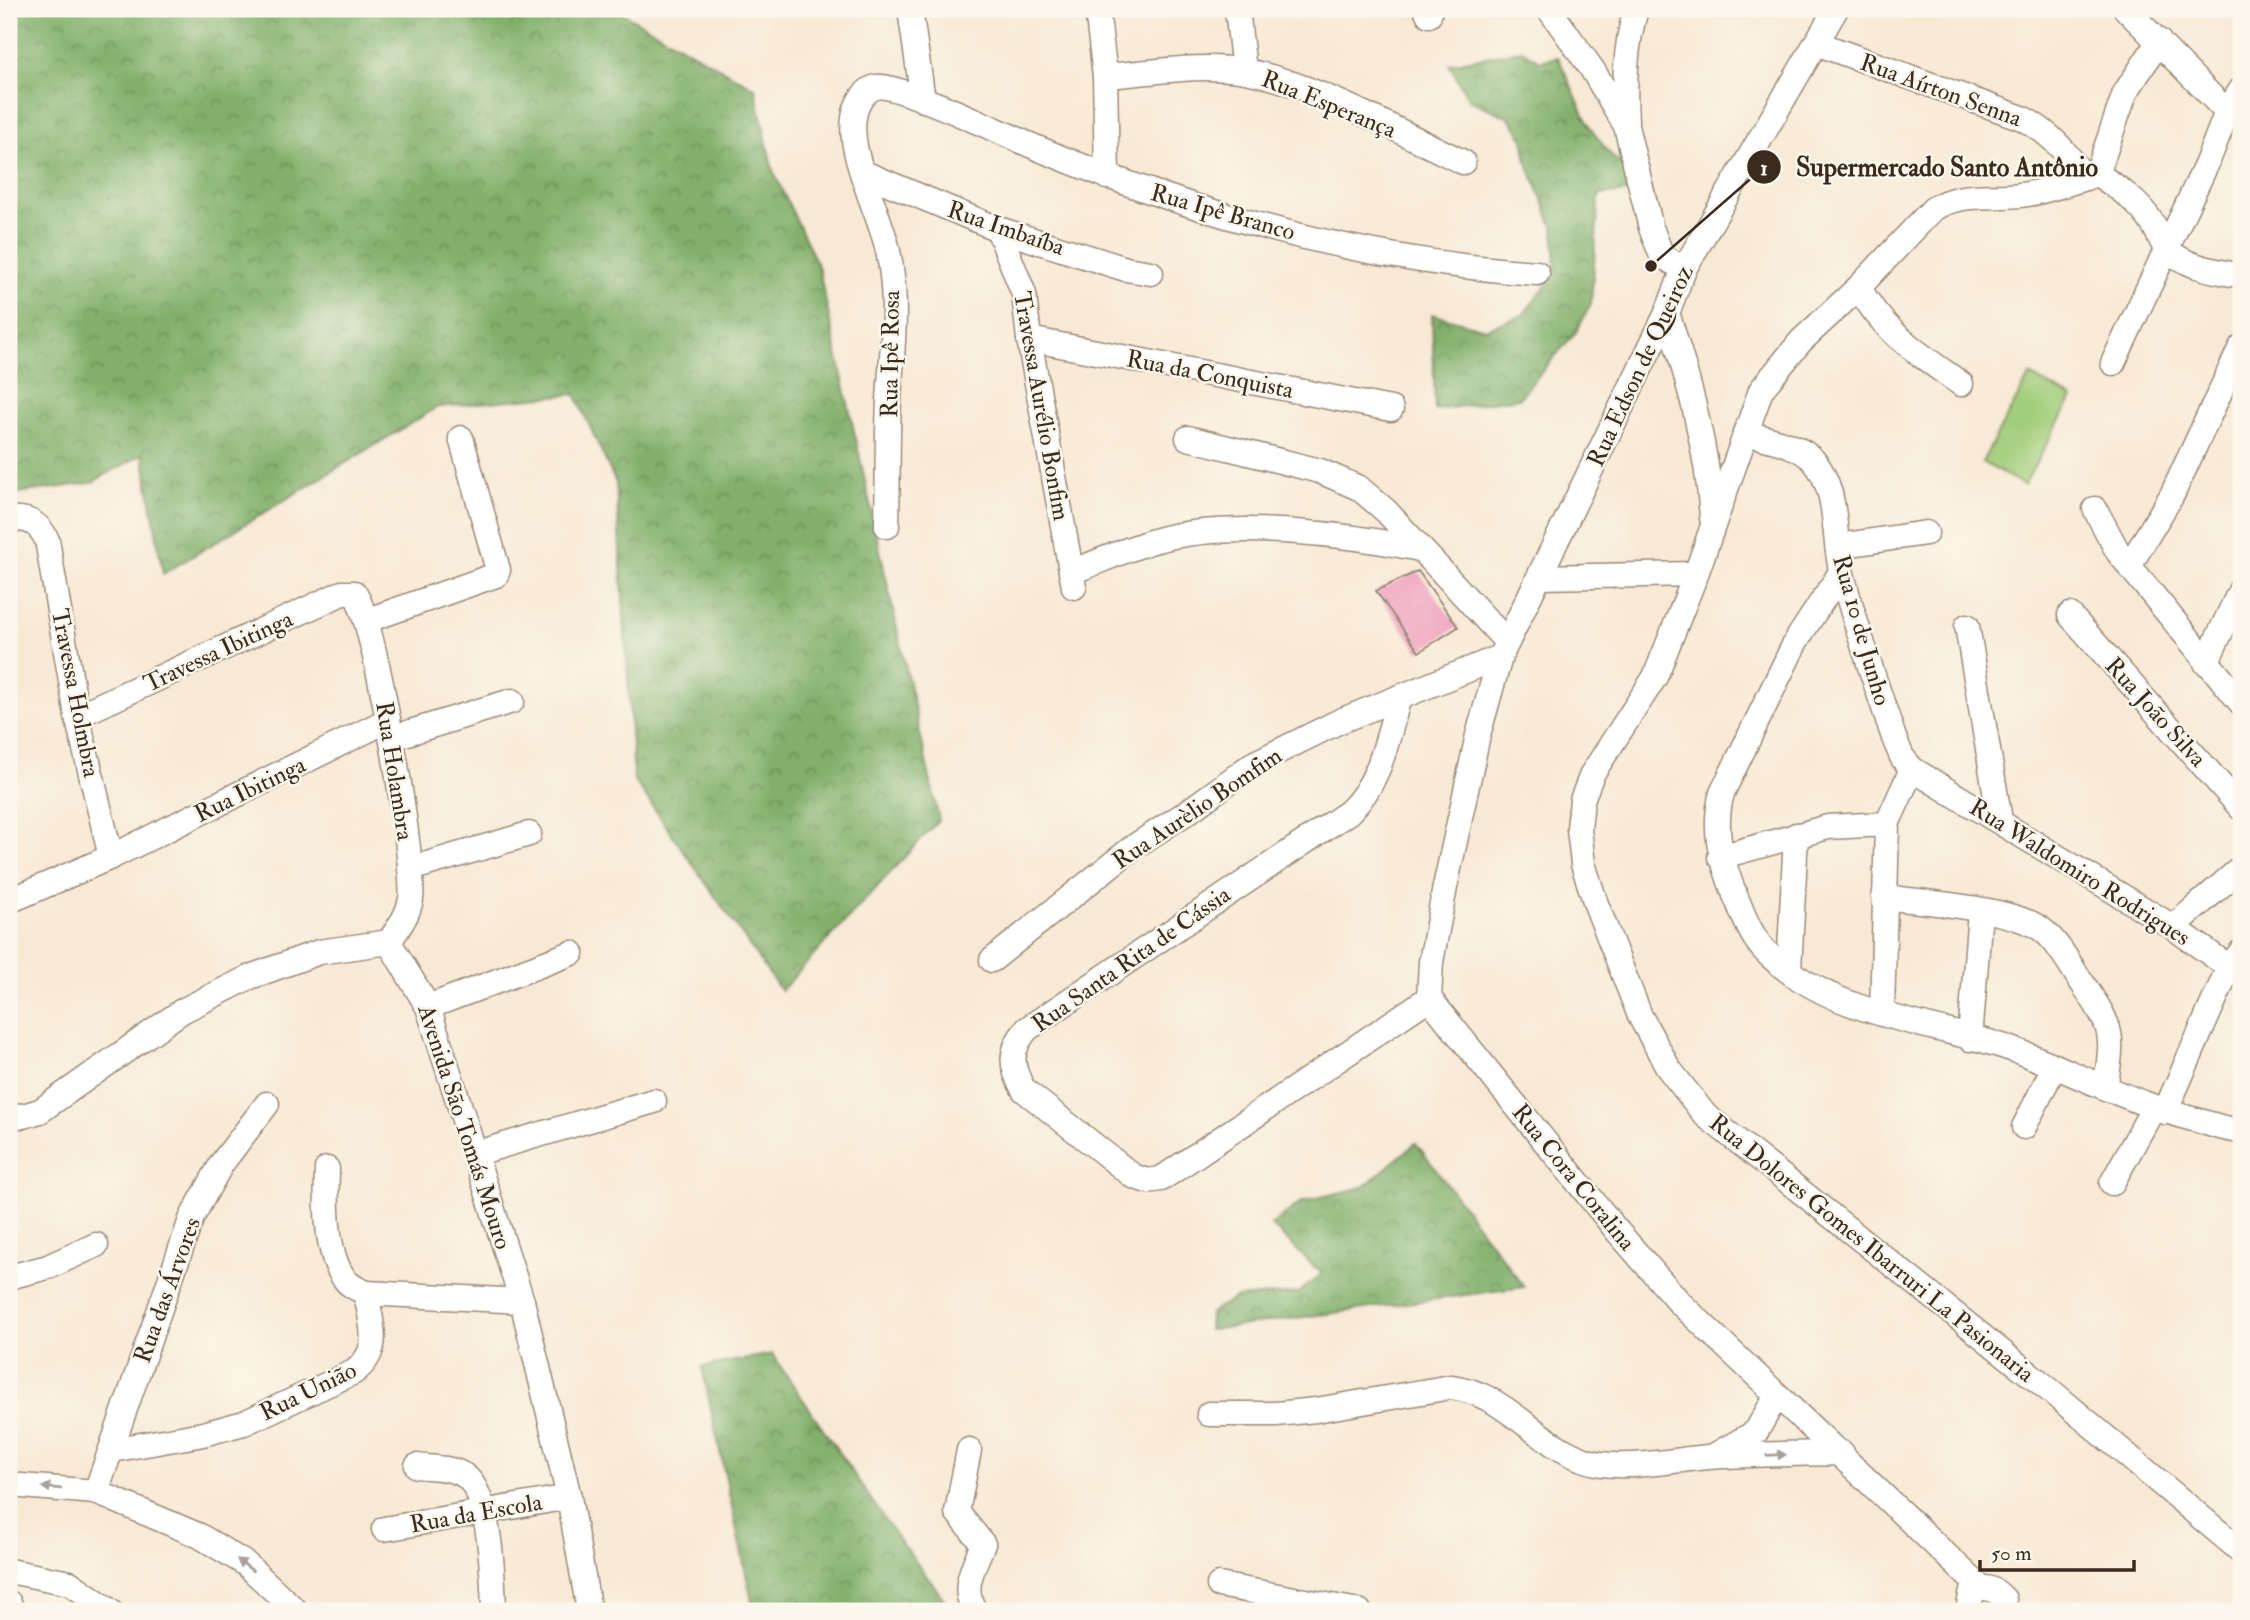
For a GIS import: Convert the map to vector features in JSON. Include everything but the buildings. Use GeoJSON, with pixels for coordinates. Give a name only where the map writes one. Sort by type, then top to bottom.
{"type":"FeatureCollection","features":[{"type":"Feature","properties":{"kind":"street"},"geometry":{"type":"LineString","coordinates":[[910,9],[923,100]]}},
{"type":"Feature","properties":{"kind":"street"},"geometry":{"type":"LineString","coordinates":[[1097,9],[1105,76],[1107,177]]}},
{"type":"Feature","properties":{"kind":"street"},"geometry":{"type":"LineString","coordinates":[[1237,9],[1244,71]]}},
{"type":"Feature","properties":{"kind":"street"},"geometry":{"type":"LineString","coordinates":[[1549,9],[1592,69],[1626,127]]}},
{"type":"Feature","properties":{"kind":"street"},"geometry":{"type":"LineString","coordinates":[[1636,9],[1628,39],[1624,77],[1626,127],[1651,228],[1662,256],[1684,269]]}},
{"type":"Feature","properties":{"kind":"street","name":"Rua Edson de Queiroz"},"geometry":{"type":"LineString","coordinates":[[1503,650],[1667,313],[1684,269],[1836,9]]}},
{"type":"Feature","properties":{"kind":"street"},"geometry":{"type":"LineString","coordinates":[[2126,9],[2227,112]]}},
{"type":"Feature","properties":{"kind":"street"},"geometry":{"type":"LineString","coordinates":[[2159,41],[2125,93],[2091,176],[2123,191],[2138,205],[2153,223],[2167,250],[2198,267],[2241,276]]}},
{"type":"Feature","properties":{"kind":"street","name":"Rua Aírton Senna"},"geometry":{"type":"LineString","coordinates":[[1816,43],[2032,123],[2061,145],[2091,176]]}},
{"type":"Feature","properties":{"kind":"street","name":"Rua Esperança"},"geometry":{"type":"LineString","coordinates":[[1105,76],[1201,69],[1244,71],[1295,85],[1463,162]]}},
{"type":"Feature","properties":{"kind":"street","name":"Rua Ipê Branco"},"geometry":{"type":"LineString","coordinates":[[858,104],[865,93],[877,86],[890,87],[1107,177],[1217,214],[1433,263],[1537,273]]}},
{"type":"Feature","properties":{"kind":"street"},"geometry":{"type":"LineString","coordinates":[[2113,363],[2167,250],[2227,112],[2241,90]]}},
{"type":"Feature","properties":{"kind":"street","name":"Rua Ipê Rosa"},"geometry":{"type":"LineString","coordinates":[[858,104],[853,136],[888,250],[893,285],[895,341],[889,397],[887,526]]}},
{"type":"Feature","properties":{"kind":"street","name":"Rua Imbaíba"},"geometry":{"type":"LineString","coordinates":[[864,173],[998,229],[1126,269],[1151,272]]}},
{"type":"Feature","properties":{"kind":"street","name":"Rua Dolores Gomes Ibarruri La Pasionaria"},"geometry":{"type":"LineString","coordinates":[[2091,176],[2028,194],[1946,200],[1933,209],[1859,287],[1779,364],[1761,390],[1696,574],[1656,677],[1592,774],[1583,800],[1579,829],[1583,864],[1596,904],[1640,1016],[1669,1069],[1705,1115],[1755,1158],[2052,1392],[2241,1551]]}},
{"type":"Feature","properties":{"kind":"street","name":"Travessa Aurélio Bonfim"},"geometry":{"type":"LineString","coordinates":[[998,229],[1024,294],[1029,339],[1073,580],[1158,540],[1216,532],[1370,539],[1420,549]]}},
{"type":"Feature","properties":{"kind":"street"},"geometry":{"type":"LineString","coordinates":[[1859,287],[1868,306],[1895,336],[1961,384]]}},
{"type":"Feature","properties":{"kind":"street"},"geometry":{"type":"LineString","coordinates":[[1667,313],[1693,394],[1709,480],[1713,526]]}},
{"type":"Feature","properties":{"kind":"street","name":"Rua da Conquista"},"geometry":{"type":"LineString","coordinates":[[1029,339],[1391,409]]}},
{"type":"Feature","properties":{"kind":"street"},"geometry":{"type":"LineString","coordinates":[[2129,566],[2172,495],[2241,347]]}},
{"type":"Feature","properties":{"kind":"street","name":"Rua 10 de Junho"},"geometry":{"type":"LineString","coordinates":[[1745,433],[1793,447],[1812,459],[1823,474],[1830,495],[1841,572],[1894,738],[1902,757],[1913,769]]}},
{"type":"Feature","properties":{"kind":"street","name":"Travessa Ibitinga"},"geometry":{"type":"LineString","coordinates":[[78,716],[342,593],[354,593],[363,608],[496,575],[498,570],[461,438]]}},
{"type":"Feature","properties":{"kind":"street"},"geometry":{"type":"LineString","coordinates":[[1188,438],[1320,471],[1359,488],[1386,511],[1420,549],[1503,650],[1478,735],[1431,962],[1429,998]]}},
{"type":"Feature","properties":{"kind":"street"},"geometry":{"type":"LineString","coordinates":[[2095,509],[2104,529],[2129,566],[2241,703]]}},
{"type":"Feature","properties":{"kind":"street","name":"Travessa Holmbra"},"geometry":{"type":"LineString","coordinates":[[9,519],[31,520],[42,528],[47,540],[78,716],[111,857]]}},
{"type":"Feature","properties":{"kind":"street"},"geometry":{"type":"LineString","coordinates":[[1838,545],[1926,533]]}},
{"type":"Feature","properties":{"kind":"street"},"geometry":{"type":"LineString","coordinates":[[1841,572],[1797,642],[1722,793],[1716,815],[1720,857],[1750,931],[1768,954],[1789,970],[1831,994],[1882,1014],[2037,1059],[2159,1111],[2241,1131]]}},
{"type":"Feature","properties":{"kind":"street"},"geometry":{"type":"LineString","coordinates":[[1539,577],[1696,574]]}},
{"type":"Feature","properties":{"kind":"street"},"geometry":{"type":"LineString","coordinates":[[2206,663],[2241,589]]}},
{"type":"Feature","properties":{"kind":"street","name":"Rua Holambra"},"geometry":{"type":"LineString","coordinates":[[363,608],[390,729],[410,869],[411,898],[407,916],[389,942]]}},
{"type":"Feature","properties":{"kind":"street","name":"Rua João Silva"},"geometry":{"type":"LineString","coordinates":[[2070,615],[2241,808]]}},
{"type":"Feature","properties":{"kind":"street"},"geometry":{"type":"LineString","coordinates":[[1967,626],[2000,820]]}},
{"type":"Feature","properties":{"kind":"street","name":"Rua Aurèlio Bomfim"},"geometry":{"type":"LineString","coordinates":[[992,960],[1132,848],[1189,811],[1253,764],[1340,721],[1503,650]]}},
{"type":"Feature","properties":{"kind":"street","name":"Rua Santa Rita de Cássia"},"geometry":{"type":"LineString","coordinates":[[1399,697],[1375,779],[1366,796],[1349,813],[1027,1029],[1017,1041],[1012,1056],[1014,1074],[1024,1090],[1133,1176],[1147,1181],[1161,1180],[1429,998]]}},
{"type":"Feature","properties":{"kind":"street","name":"Rua Ibitinga"},"geometry":{"type":"LineString","coordinates":[[9,901],[390,729],[512,701]]}},
{"type":"Feature","properties":{"kind":"street"},"geometry":{"type":"LineString","coordinates":[[1882,1014],[1887,824],[1913,769]]}},
{"type":"Feature","properties":{"kind":"street","name":"Rua Waldomiro Rodrigues"},"geometry":{"type":"LineString","coordinates":[[1913,769],[2173,927],[2235,959]]}},
{"type":"Feature","properties":{"kind":"street"},"geometry":{"type":"LineString","coordinates":[[1720,857],[1828,827],[1887,824]]}},
{"type":"Feature","properties":{"kind":"street"},"geometry":{"type":"LineString","coordinates":[[410,869],[529,834]]}},
{"type":"Feature","properties":{"kind":"street"},"geometry":{"type":"LineString","coordinates":[[1789,970],[1796,835]]}},
{"type":"Feature","properties":{"kind":"street"},"geometry":{"type":"LineString","coordinates":[[2173,927],[2241,868]]}},
{"type":"Feature","properties":{"kind":"street"},"geometry":{"type":"LineString","coordinates":[[1884,897],[1980,911],[2029,922],[2053,940],[2107,1020],[2111,1049],[2105,1088]]}},
{"type":"Feature","properties":{"kind":"street"},"geometry":{"type":"LineString","coordinates":[[1970,1039],[1980,911]]}},
{"type":"Feature","properties":{"kind":"street"},"geometry":{"type":"LineString","coordinates":[[9,1115],[23,1116],[40,1111],[182,1011],[250,977],[319,952],[389,942]]}},
{"type":"Feature","properties":{"kind":"street","name":"Avenida São Tomás Mouro"},"geometry":{"type":"LineString","coordinates":[[389,942],[428,1007],[477,1153],[522,1301],[569,1497],[589,1611]]}},
{"type":"Feature","properties":{"kind":"street"},"geometry":{"type":"LineString","coordinates":[[428,1007],[572,953]]}},
{"type":"Feature","properties":{"kind":"street"},"geometry":{"type":"LineString","coordinates":[[2112,1184],[2159,1111],[2235,959]]}},
{"type":"Feature","properties":{"kind":"street","name":"Rua Cora Coralina"},"geometry":{"type":"LineString","coordinates":[[1429,998],[1671,1293],[1981,1588],[1994,1589],[2007,1608]]}},
{"type":"Feature","properties":{"kind":"street"},"geometry":{"type":"LineString","coordinates":[[2024,1127],[2053,1067]]}},
{"type":"Feature","properties":{"kind":"street"},"geometry":{"type":"LineString","coordinates":[[477,1153],[654,1101]]}},
{"type":"Feature","properties":{"kind":"street","name":"Rua das Árvores"},"geometry":{"type":"LineString","coordinates":[[96,1492],[192,1217],[222,1163],[267,1104]]}},
{"type":"Feature","properties":{"kind":"street"},"geometry":{"type":"LineString","coordinates":[[327,1169],[326,1209],[340,1271],[351,1285],[366,1293],[522,1301]]}},
{"type":"Feature","properties":{"kind":"street"},"geometry":{"type":"LineString","coordinates":[[9,1277],[48,1267],[96,1245]]}},
{"type":"Feature","properties":{"kind":"street","name":"Rua União"},"geometry":{"type":"LineString","coordinates":[[111,1450],[203,1434],[244,1423],[354,1371],[367,1362],[372,1351],[366,1293]]}},
{"type":"Feature","properties":{"kind":"street"},"geometry":{"type":"LineString","coordinates":[[1209,1414],[1276,1414],[1316,1410],[1451,1387],[1473,1389],[1493,1399],[1569,1454],[1588,1462],[1615,1465],[1711,1457],[1842,1453]]}},
{"type":"Feature","properties":{"kind":"street"},"geometry":{"type":"LineString","coordinates":[[1711,1457],[1756,1432],[1777,1395]]}},
{"type":"Feature","properties":{"kind":"street"},"geometry":{"type":"LineString","coordinates":[[969,1450],[957,1512],[982,1544],[968,1580],[968,1601],[975,1611]]}},
{"type":"Feature","properties":{"kind":"street"},"geometry":{"type":"LineString","coordinates":[[417,1466],[465,1476],[485,1512],[495,1611]]}},
{"type":"Feature","properties":{"kind":"street"},"geometry":{"type":"LineString","coordinates":[[9,1485],[96,1492],[200,1536],[246,1564],[296,1611]]}},
{"type":"Feature","properties":{"kind":"street","name":"Rua da Escola"},"geometry":{"type":"LineString","coordinates":[[384,1529],[569,1497]]}},
{"type":"Feature","properties":{"kind":"street"},"geometry":{"type":"LineString","coordinates":[[9,1571],[70,1583],[110,1611]]}},
{"type":"Feature","properties":{"kind":"street"},"geometry":{"type":"LineString","coordinates":[[1219,1585],[1359,1611]]}},
{"type":"Feature","properties":{"kind":"street"},"geometry":{"type":"LineString","coordinates":[[1968,1611],[1971,1595],[1981,1588]]}},
{"type":"Feature","properties":{"kind":"street"},"geometry":{"type":"LineString","coordinates":[[9,1603],[13,1611]]}},
{"type":"Feature","properties":{"kind":"green space"},"geometry":{"type":"Polygon","coordinates":[[[9,9],[615,9],[755,88],[773,171],[818,266],[939,820],[781,991],[634,780],[616,483],[575,394],[438,407],[163,574],[143,454],[91,483],[9,494],[9,9]]]}},
{"type":"Feature","properties":{"kind":"green space"},"geometry":{"type":"Polygon","coordinates":[[[1522,50],[1540,61],[1558,57],[1590,128],[1611,155],[1623,165],[1635,191],[1599,195],[1591,304],[1576,332],[1519,398],[1435,410],[1432,314],[1485,329],[1523,315],[1556,272],[1554,229],[1527,162],[1523,138],[1510,118],[1469,100],[1449,64],[1522,50]]]}},
{"type":"Feature","properties":{"kind":"green space"},"geometry":{"type":"Polygon","coordinates":[[[2030,375],[2072,398],[2024,485],[1982,462],[2030,375]]]}},
{"type":"Feature","properties":{"kind":"green space"},"geometry":{"type":"Polygon","coordinates":[[[1416,1143],[1524,1287],[1209,1330],[1210,1313],[1235,1298],[1298,1293],[1322,1274],[1271,1225],[1301,1202],[1363,1187],[1416,1143]]]}},
{"type":"Feature","properties":{"kind":"green space"},"geometry":{"type":"Polygon","coordinates":[[[772,1354],[894,1533],[953,1611],[754,1611],[702,1367],[772,1354]]]}},
{"type":"Feature","properties":{"kind":"place","name":"Supermercado Santo Antônio"},"geometry":{"type":"Point","coordinates":[1651,266]}}]}
